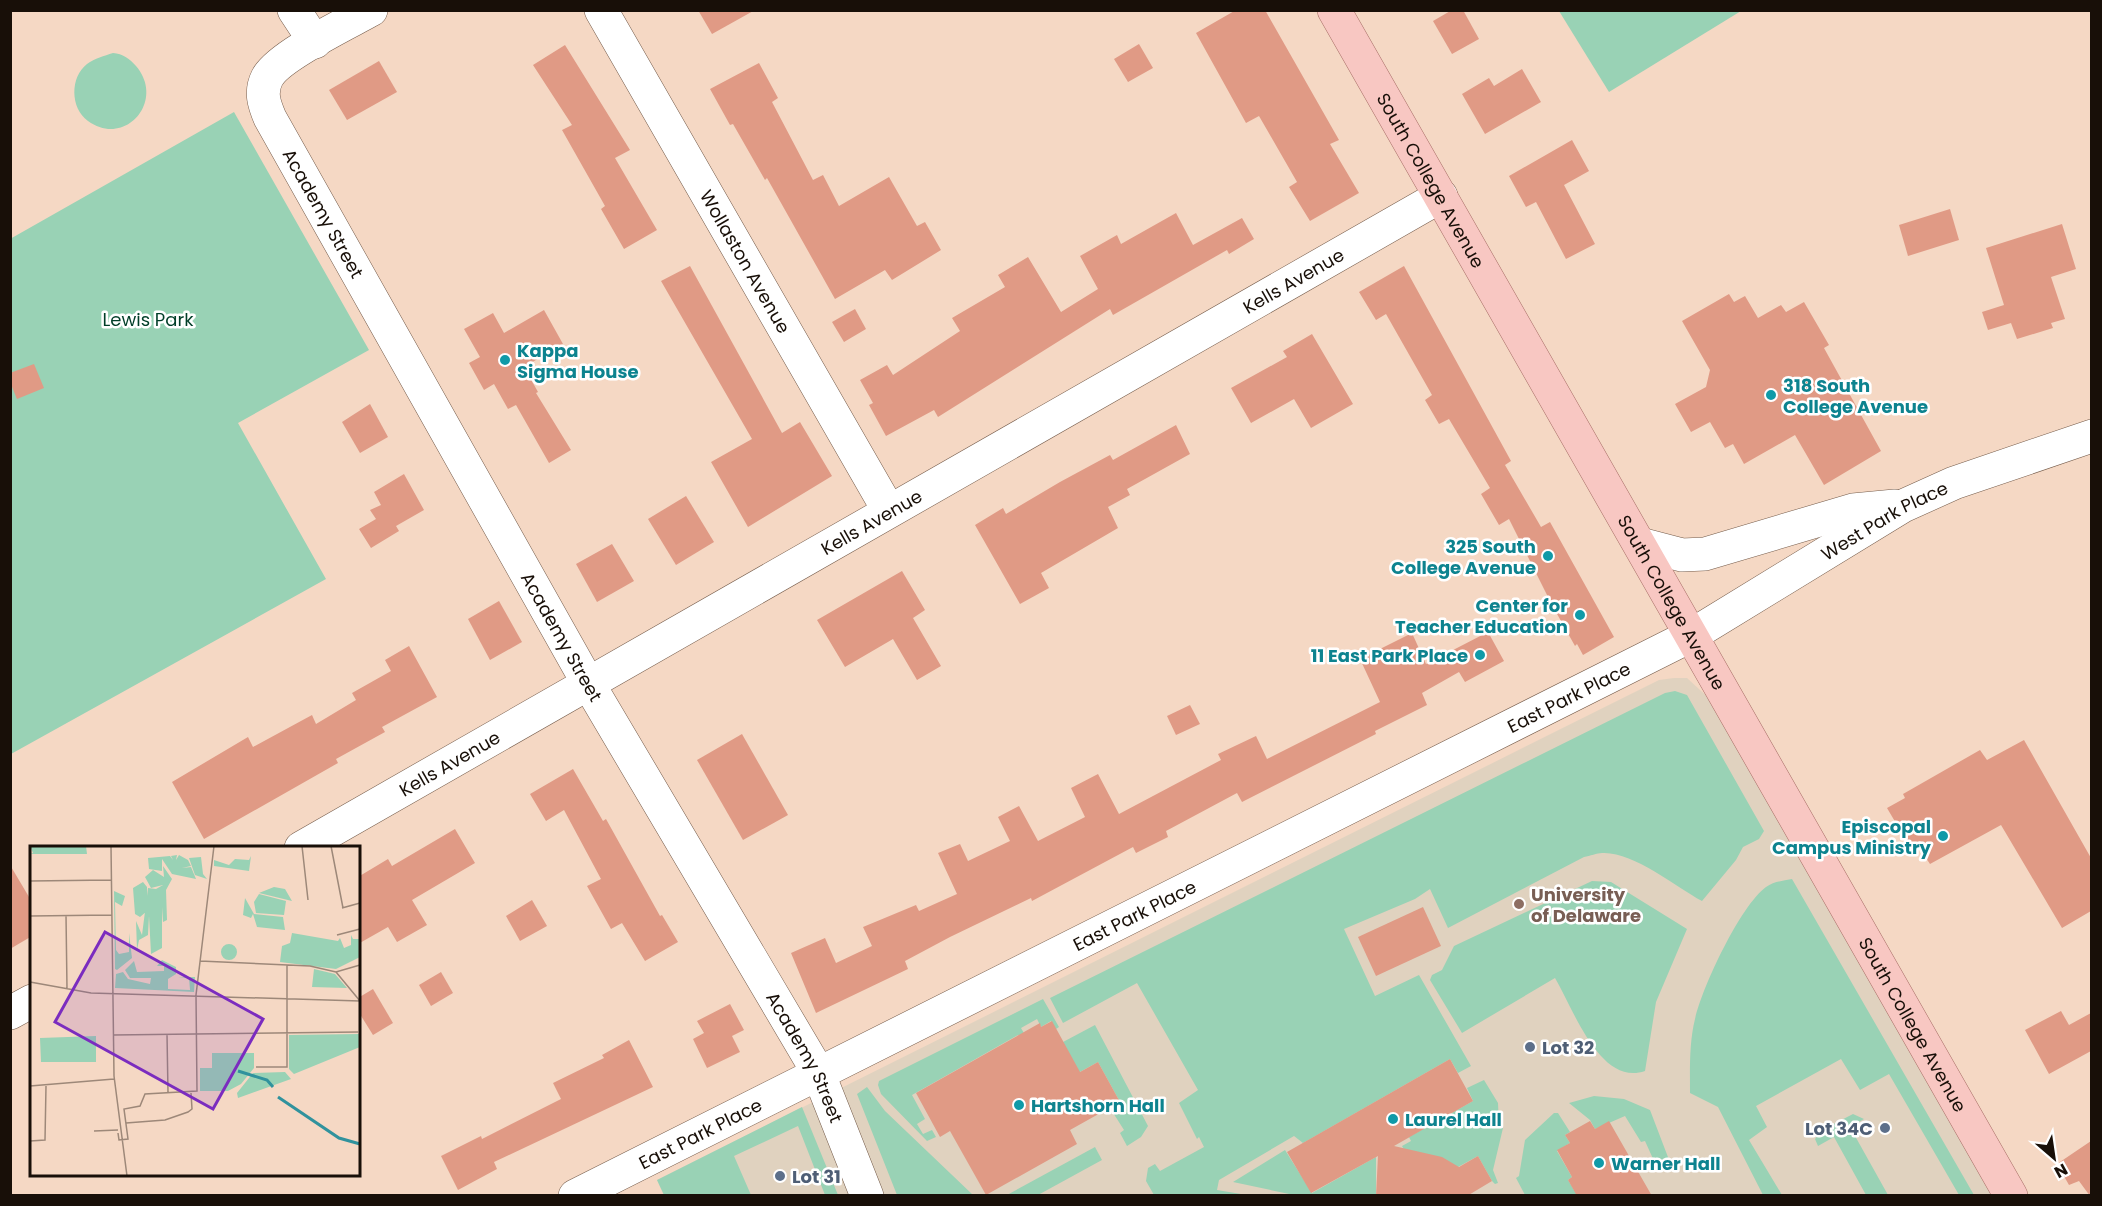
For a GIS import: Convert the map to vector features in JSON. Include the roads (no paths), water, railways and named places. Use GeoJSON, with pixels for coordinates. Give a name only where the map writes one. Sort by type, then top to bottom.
{"type":"FeatureCollection","features":[{"type":"Feature","properties":{"kind":"main road","name":"South College Avenue"},"geometry":{"type":"LineString","coordinates":[[1334,10],[2011,1196]]}},
{"type":"Feature","properties":{"kind":"street"},"geometry":{"type":"LineString","coordinates":[[294,10],[315,42],[371,10]]}},
{"type":"Feature","properties":{"kind":"street","name":"Wollaston Avenue"},"geometry":{"type":"LineString","coordinates":[[601,10],[889,511]]}},
{"type":"Feature","properties":{"kind":"street","name":"Academy Street"},"geometry":{"type":"LineString","coordinates":[[315,42],[284,61],[267,77],[262,98],[270,118],[588,683],[818,1072],[867,1196]]}},
{"type":"Feature","properties":{"kind":"street","name":"Kells Avenue"},"geometry":{"type":"LineString","coordinates":[[304,846],[1441,196]]}},
{"type":"Feature","properties":{"kind":"street","name":"West Park Place"},"geometry":{"type":"LineString","coordinates":[[1692,635],[1903,506],[1954,483],[2091,436]]}},
{"type":"Feature","properties":{"kind":"street"},"geometry":{"type":"LineString","coordinates":[[1640,544],[1682,555],[1705,554],[1853,510],[1903,506]]}},
{"type":"Feature","properties":{"kind":"street","name":"East Park Place"},"geometry":{"type":"LineString","coordinates":[[574,1196],[818,1072],[1328,820],[1692,635]]}},
{"type":"Feature","properties":{"kind":"street"},"geometry":{"type":"LineString","coordinates":[[10,1013],[30,1002]]}},
{"type":"Feature","properties":{"kind":"place","name":"Kappa Sigma House"},"geometry":{"type":"Point","coordinates":[505,360]}},
{"type":"Feature","properties":{"kind":"place","name":"318 South College Avenue"},"geometry":{"type":"Point","coordinates":[1771,395]}},
{"type":"Feature","properties":{"kind":"place","name":"325 South College Avenue"},"geometry":{"type":"Point","coordinates":[1548,556]}},
{"type":"Feature","properties":{"kind":"place","name":"Center for Teacher Education"},"geometry":{"type":"Point","coordinates":[1580,615]}},
{"type":"Feature","properties":{"kind":"place","name":"11 East Park Place"},"geometry":{"type":"Point","coordinates":[1480,655]}},
{"type":"Feature","properties":{"kind":"place","name":"Episcopal Campus Ministry"},"geometry":{"type":"Point","coordinates":[1943,836]}},
{"type":"Feature","properties":{"kind":"place","name":"University of Delaware"},"geometry":{"type":"Point","coordinates":[1519,904]}},
{"type":"Feature","properties":{"kind":"place","name":"Lot 32"},"geometry":{"type":"Point","coordinates":[1530,1047]}},
{"type":"Feature","properties":{"kind":"place","name":"Hartshorn Hall"},"geometry":{"type":"Point","coordinates":[1019,1105]}},
{"type":"Feature","properties":{"kind":"place","name":"Laurel Hall"},"geometry":{"type":"Point","coordinates":[1393,1119]}},
{"type":"Feature","properties":{"kind":"place","name":"Lot 34C"},"geometry":{"type":"Point","coordinates":[1885,1128]}},
{"type":"Feature","properties":{"kind":"place","name":"Warner Hall"},"geometry":{"type":"Point","coordinates":[1599,1163]}},
{"type":"Feature","properties":{"kind":"place","name":"Lot 31"},"geometry":{"type":"Point","coordinates":[780,1176]}},
{"type":"Feature","properties":{"kind":"park label","name":"Lewis Park"},"geometry":{"type":"Point","coordinates":[148,319]}}]}
